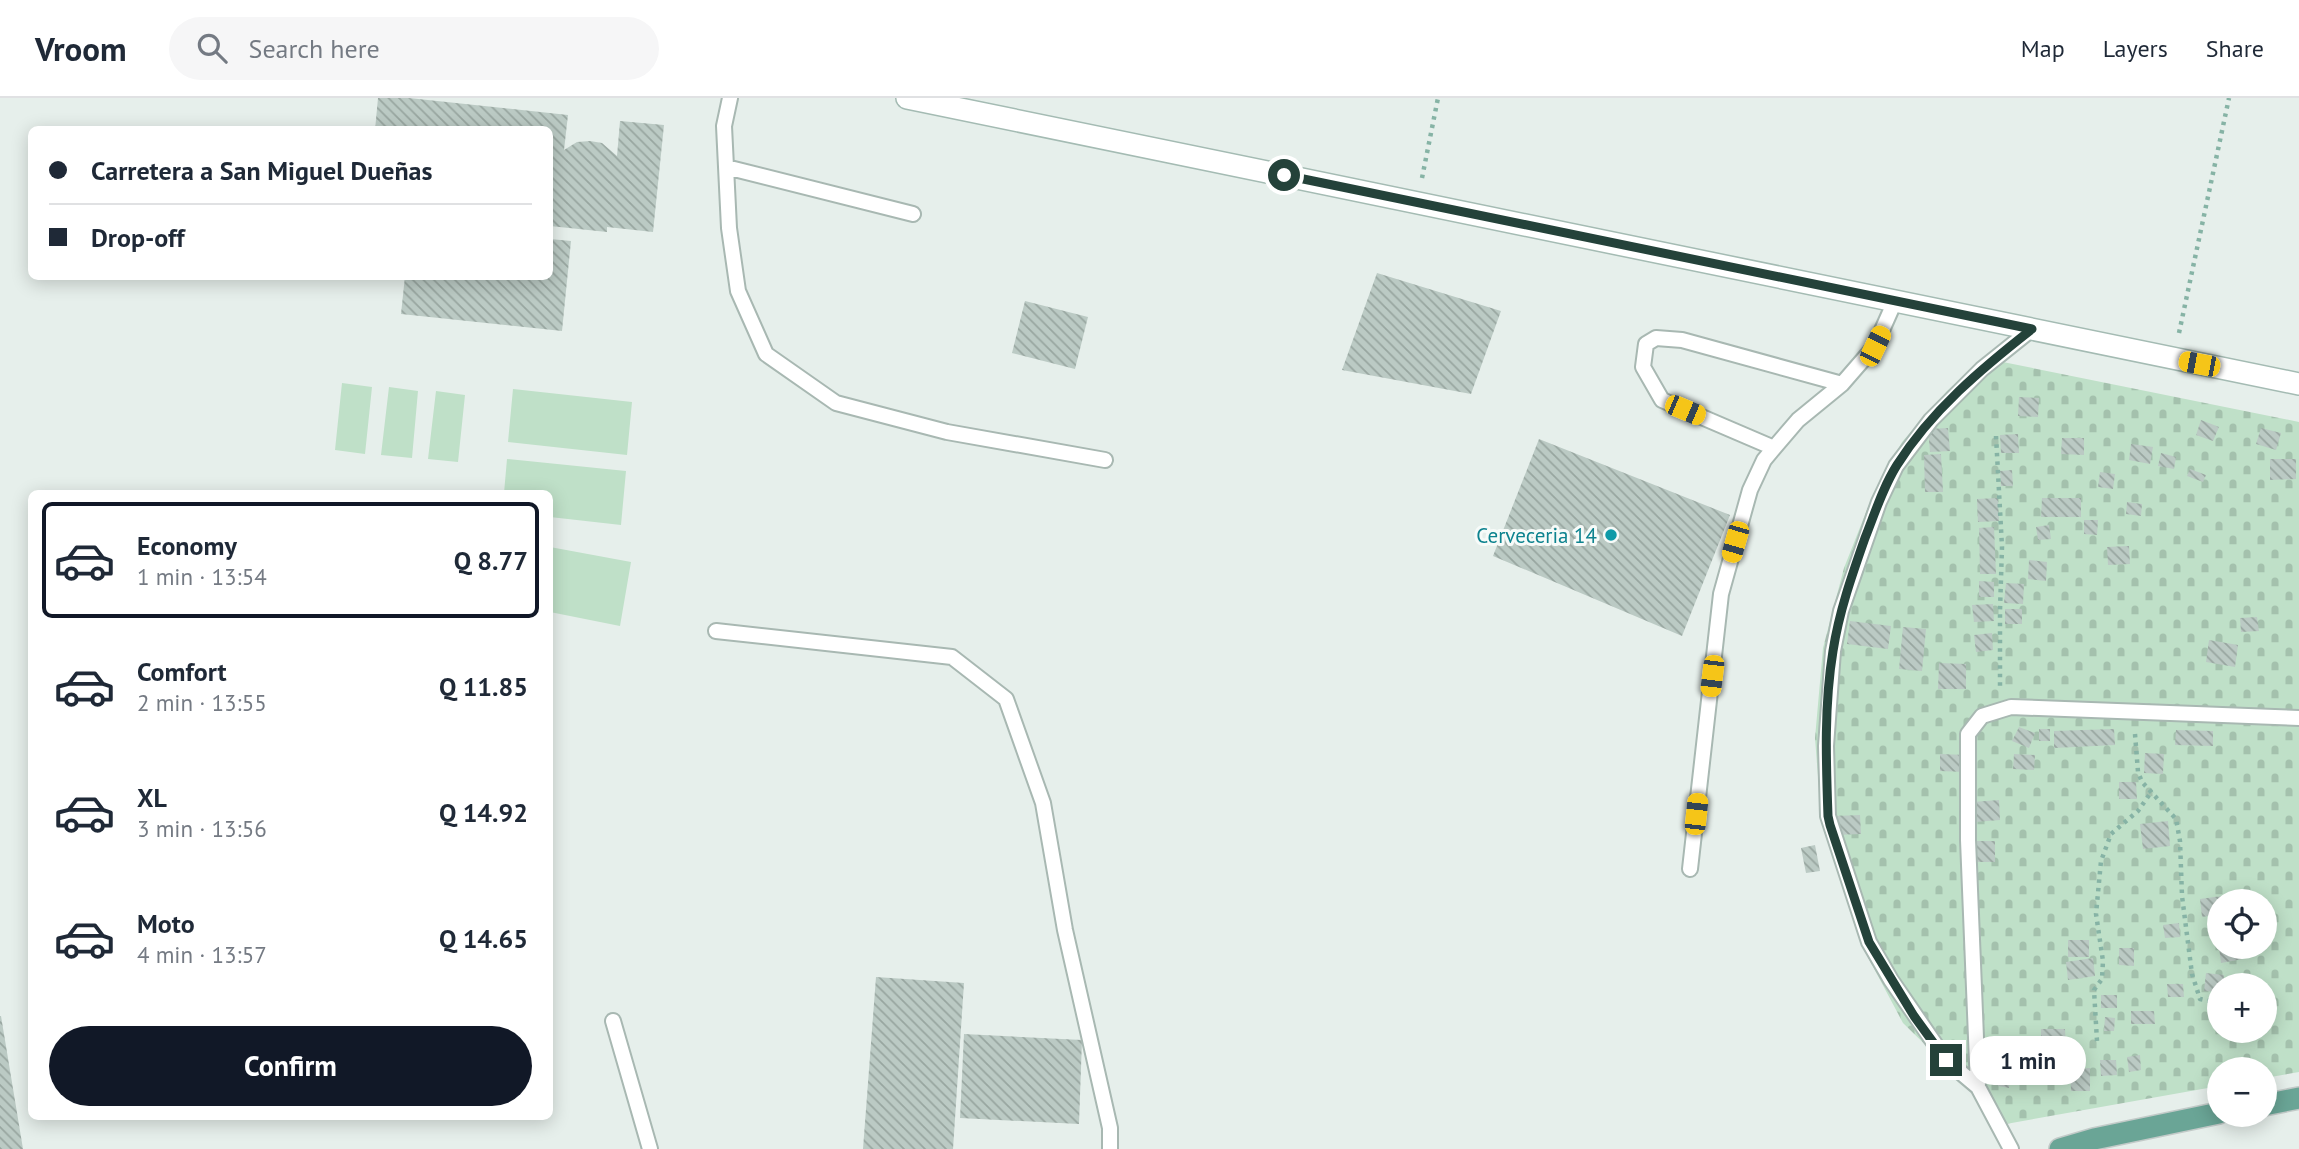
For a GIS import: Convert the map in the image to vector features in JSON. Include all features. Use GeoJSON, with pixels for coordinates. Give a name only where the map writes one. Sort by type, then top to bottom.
{"type":"FeatureCollection","features":[{"type":"Feature","properties":{"kind":"main road"},"geometry":{"type":"LineString","coordinates":[[907,98],[2299,384]]}},
{"type":"Feature","properties":{"kind":"main road"},"geometry":{"type":"LineString","coordinates":[[2277,1102],[2299,1098]]}},
{"type":"Feature","properties":{"kind":"main road"},"geometry":{"type":"LineString","coordinates":[[2060,1149],[2094,1139],[2207,1115]]}},
{"type":"Feature","properties":{"kind":"lane"},"geometry":{"type":"LineString","coordinates":[[730,98],[724,126],[729,228],[738,291],[766,354],[836,403],[947,432],[1105,460]]}},
{"type":"Feature","properties":{"kind":"lane"},"geometry":{"type":"LineString","coordinates":[[726,167],[913,214]]}},
{"type":"Feature","properties":{"kind":"lane"},"geometry":{"type":"LineString","coordinates":[[1690,869],[1721,594],[1750,490],[1763,460],[1798,420],[1842,384],[1875,346],[1895,301]]}},
{"type":"Feature","properties":{"kind":"lane"},"geometry":{"type":"LineString","coordinates":[[2011,1149],[1978,1087],[1946,1060],[1914,1016],[1869,942],[1828,816],[1826,746],[1828,692],[1841,611],[1878,502],[1896,466],[1931,420],[1982,369],[2032,329]]}},
{"type":"Feature","properties":{"kind":"lane"},"geometry":{"type":"LineString","coordinates":[[1774,448],[1662,400],[1643,367],[1646,344],[1656,338],[1682,340],[1842,384]]}},
{"type":"Feature","properties":{"kind":"lane"},"geometry":{"type":"LineString","coordinates":[[716,631],[952,657],[1006,699],[1043,803],[1065,930],[1110,1128],[1110,1149]]}},
{"type":"Feature","properties":{"kind":"lane"},"geometry":{"type":"LineString","coordinates":[[1978,1087],[1968,840],[1968,734],[1982,716],[2011,707],[2299,718]]}},
{"type":"Feature","properties":{"kind":"lane"},"geometry":{"type":"LineString","coordinates":[[613,1020],[650,1149]]}},
{"type":"Feature","properties":{"kind":"path"},"geometry":{"type":"LineString","coordinates":[[1417,203],[1438,98]]}},
{"type":"Feature","properties":{"kind":"path"},"geometry":{"type":"LineString","coordinates":[[2174,359],[2229,98]]}},
{"type":"Feature","properties":{"kind":"path"},"geometry":{"type":"LineString","coordinates":[[1996,436],[2002,547],[2000,709]]}},
{"type":"Feature","properties":{"kind":"path"},"geometry":{"type":"LineString","coordinates":[[2134,712],[2138,772],[2142,782],[2176,819],[2192,974],[2200,999],[2207,1000]]}},
{"type":"Feature","properties":{"kind":"path"},"geometry":{"type":"LineString","coordinates":[[2097,1041],[2094,990],[2102,979],[2103,961],[2096,914],[2101,861],[2111,834],[2138,811],[2152,791]]}},
{"type":"Feature","properties":{"kind":"green space"},"geometry":{"type":"Polygon","coordinates":[[[1983,358],[2299,422],[2299,1072],[2277,1076],[2277,1057],[2207,1057],[2207,1088],[2006,1124],[1903,1023],[1862,946],[1821,815],[1815,738],[1823,648],[1844,568],[1872,497],[1902,442],[1947,391],[1983,358]]]}},
{"type":"Feature","properties":{"kind":"green space"},"geometry":{"type":"Polygon","coordinates":[[[342,383],[372,387],[365,454],[335,450],[342,383]]]}},
{"type":"Feature","properties":{"kind":"green space"},"geometry":{"type":"Polygon","coordinates":[[[389,387],[418,391],[412,458],[381,455],[389,387]]]}},
{"type":"Feature","properties":{"kind":"green space"},"geometry":{"type":"Polygon","coordinates":[[[513,389],[632,402],[627,455],[508,442],[513,389]]]}},
{"type":"Feature","properties":{"kind":"green space"},"geometry":{"type":"Polygon","coordinates":[[[436,391],[465,395],[458,462],[428,459],[436,391]]]}},
{"type":"Feature","properties":{"kind":"green space"},"geometry":{"type":"Polygon","coordinates":[[[507,459],[626,471],[621,525],[553,517],[553,490],[504,490],[507,459]]]}},
{"type":"Feature","properties":{"kind":"green space"},"geometry":{"type":"Polygon","coordinates":[[[553,548],[631,562],[620,626],[553,613],[553,548]]]}},
{"type":"Feature","properties":{"kind":"building"},"geometry":{"type":"Polygon","coordinates":[[[378,98],[409,98],[568,115],[564,150],[577,142],[590,141],[602,143],[617,156],[620,121],[664,125],[653,232],[607,227],[607,232],[553,226],[553,126],[375,126],[378,98]]]}},
{"type":"Feature","properties":{"kind":"building"},"geometry":{"type":"Polygon","coordinates":[[[553,239],[571,241],[562,331],[401,314],[405,280],[553,280],[553,239]]]}},
{"type":"Feature","properties":{"kind":"building"},"geometry":{"type":"Polygon","coordinates":[[[1377,273],[1501,311],[1471,394],[1342,370],[1377,273]]]}},
{"type":"Feature","properties":{"kind":"building"},"geometry":{"type":"Polygon","coordinates":[[[1025,301],[1088,317],[1075,369],[1012,353],[1025,301]]]}},
{"type":"Feature","properties":{"kind":"building"},"geometry":{"type":"Polygon","coordinates":[[[2019,397],[2039,398],[2038,417],[2018,416],[2019,397]]]}},
{"type":"Feature","properties":{"kind":"building"},"geometry":{"type":"Polygon","coordinates":[[[2201,420],[2219,427],[2213,441],[2196,435],[2201,420]]]}},
{"type":"Feature","properties":{"kind":"building"},"geometry":{"type":"Polygon","coordinates":[[[1948,428],[1950,451],[1930,452],[1928,429],[1948,428]]]}},
{"type":"Feature","properties":{"kind":"building"},"geometry":{"type":"Polygon","coordinates":[[[2261,428],[2281,433],[2276,450],[2256,444],[2261,428]]]}},
{"type":"Feature","properties":{"kind":"building"},"geometry":{"type":"Polygon","coordinates":[[[2018,434],[2019,453],[2001,453],[2000,435],[2018,434]]]}},
{"type":"Feature","properties":{"kind":"building"},"geometry":{"type":"Polygon","coordinates":[[[2062,438],[2084,438],[2084,455],[2061,454],[2062,438]]]}},
{"type":"Feature","properties":{"kind":"building","name":"Cerveceria 14"},"geometry":{"type":"Polygon","coordinates":[[[1539,439],[1730,515],[1682,636],[1493,556],[1539,439]]]}},
{"type":"Feature","properties":{"kind":"building"},"geometry":{"type":"Polygon","coordinates":[[[2131,444],[2153,447],[2150,464],[2129,460],[2131,444]]]}},
{"type":"Feature","properties":{"kind":"building"},"geometry":{"type":"Polygon","coordinates":[[[2161,453],[2176,457],[2174,469],[2158,466],[2161,453]]]}},
{"type":"Feature","properties":{"kind":"building"},"geometry":{"type":"Polygon","coordinates":[[[1941,454],[1943,492],[1925,492],[1924,455],[1941,454]]]}},
{"type":"Feature","properties":{"kind":"building"},"geometry":{"type":"Polygon","coordinates":[[[2270,459],[2296,459],[2296,479],[2270,480],[2270,459]]]}},
{"type":"Feature","properties":{"kind":"building"},"geometry":{"type":"Polygon","coordinates":[[[2190,469],[2206,475],[2203,482],[2187,476],[2190,469]]]}},
{"type":"Feature","properties":{"kind":"building"},"geometry":{"type":"Polygon","coordinates":[[[2012,470],[2013,486],[2001,486],[2000,471],[2012,470]]]}},
{"type":"Feature","properties":{"kind":"building"},"geometry":{"type":"Polygon","coordinates":[[[2100,472],[2115,474],[2113,489],[2098,487],[2100,472]]]}},
{"type":"Feature","properties":{"kind":"building"},"geometry":{"type":"Polygon","coordinates":[[[1998,498],[1999,521],[1978,522],[1977,499],[1998,498]]]}},
{"type":"Feature","properties":{"kind":"building"},"geometry":{"type":"Polygon","coordinates":[[[2042,498],[2081,498],[2081,517],[2041,517],[2042,498]]]}},
{"type":"Feature","properties":{"kind":"building"},"geometry":{"type":"Polygon","coordinates":[[[2127,502],[2142,504],[2141,516],[2126,514],[2127,502]]]}},
{"type":"Feature","properties":{"kind":"building"},"geometry":{"type":"Polygon","coordinates":[[[2084,520],[2098,520],[2097,535],[2084,534],[2084,520]]]}},
{"type":"Feature","properties":{"kind":"building"},"geometry":{"type":"Polygon","coordinates":[[[2049,525],[2051,539],[2038,540],[2036,527],[2049,525]]]}},
{"type":"Feature","properties":{"kind":"building"},"geometry":{"type":"Polygon","coordinates":[[[1994,527],[1996,574],[1980,574],[1979,528],[1994,527]]]}},
{"type":"Feature","properties":{"kind":"building"},"geometry":{"type":"Polygon","coordinates":[[[2129,546],[2130,564],[2108,565],[2107,547],[2129,546]]]}},
{"type":"Feature","properties":{"kind":"building"},"geometry":{"type":"Polygon","coordinates":[[[2029,560],[2047,562],[2046,581],[2028,579],[2029,560]]]}},
{"type":"Feature","properties":{"kind":"building"},"geometry":{"type":"Polygon","coordinates":[[[1979,581],[1994,582],[1994,597],[1979,597],[1979,581]]]}},
{"type":"Feature","properties":{"kind":"building"},"geometry":{"type":"Polygon","coordinates":[[[2006,583],[2024,584],[2023,604],[2004,603],[2006,583]]]}},
{"type":"Feature","properties":{"kind":"building"},"geometry":{"type":"Polygon","coordinates":[[[1993,604],[1994,621],[1974,622],[1972,605],[1993,604]]]}},
{"type":"Feature","properties":{"kind":"building"},"geometry":{"type":"Polygon","coordinates":[[[2005,609],[2022,609],[2022,624],[2005,624],[2005,609]]]}},
{"type":"Feature","properties":{"kind":"building"},"geometry":{"type":"Polygon","coordinates":[[[2257,617],[2259,631],[2241,632],[2240,618],[2257,617]]]}},
{"type":"Feature","properties":{"kind":"building"},"geometry":{"type":"Polygon","coordinates":[[[1850,621],[1891,626],[1888,649],[1847,644],[1850,621]]]}},
{"type":"Feature","properties":{"kind":"building"},"geometry":{"type":"Polygon","coordinates":[[[1903,627],[1926,629],[1922,671],[1899,669],[1903,627]]]}},
{"type":"Feature","properties":{"kind":"building"},"geometry":{"type":"Polygon","coordinates":[[[1992,633],[1993,650],[1976,652],[1974,635],[1992,633]]]}},
{"type":"Feature","properties":{"kind":"building"},"geometry":{"type":"Polygon","coordinates":[[[2209,640],[2238,645],[2235,667],[2206,662],[2209,640]]]}},
{"type":"Feature","properties":{"kind":"building"},"geometry":{"type":"Polygon","coordinates":[[[1939,663],[1966,664],[1966,689],[1938,689],[1939,663]]]}},
{"type":"Feature","properties":{"kind":"building"},"geometry":{"type":"Polygon","coordinates":[[[2019,727],[2035,733],[2029,748],[2012,741],[2019,727]]]}},
{"type":"Feature","properties":{"kind":"building"},"geometry":{"type":"Polygon","coordinates":[[[2039,729],[2050,729],[2050,741],[2039,741],[2039,729]]]}},
{"type":"Feature","properties":{"kind":"building"},"geometry":{"type":"Polygon","coordinates":[[[2114,729],[2115,745],[2054,748],[2054,731],[2114,729]]]}},
{"type":"Feature","properties":{"kind":"building"},"geometry":{"type":"Polygon","coordinates":[[[2176,730],[2213,731],[2213,746],[2175,745],[2176,730]]]}},
{"type":"Feature","properties":{"kind":"building"},"geometry":{"type":"Polygon","coordinates":[[[2145,753],[2164,754],[2163,774],[2144,773],[2145,753]]]}},
{"type":"Feature","properties":{"kind":"building"},"geometry":{"type":"Polygon","coordinates":[[[1940,754],[1966,755],[1965,772],[1940,771],[1940,754]]]}},
{"type":"Feature","properties":{"kind":"building"},"geometry":{"type":"Polygon","coordinates":[[[2014,754],[2035,755],[2034,770],[2013,769],[2014,754]]]}},
{"type":"Feature","properties":{"kind":"building"},"geometry":{"type":"Polygon","coordinates":[[[2119,782],[2136,782],[2137,799],[2119,799],[2119,782]]]}},
{"type":"Feature","properties":{"kind":"building"},"geometry":{"type":"Polygon","coordinates":[[[1999,800],[2000,820],[1975,822],[1973,802],[1999,800]]]}},
{"type":"Feature","properties":{"kind":"building"},"geometry":{"type":"Polygon","coordinates":[[[1860,815],[1861,834],[1836,835],[1836,816],[1860,815]]]}},
{"type":"Feature","properties":{"kind":"building"},"geometry":{"type":"Polygon","coordinates":[[[2168,821],[2170,846],[2143,849],[2140,824],[2168,821]]]}},
{"type":"Feature","properties":{"kind":"building"},"geometry":{"type":"Polygon","coordinates":[[[1975,841],[1995,841],[1995,862],[1975,862],[1975,841]]]}},
{"type":"Feature","properties":{"kind":"building"},"geometry":{"type":"Polygon","coordinates":[[[1815,845],[1820,871],[1806,873],[1801,848],[1815,845]]]}},
{"type":"Feature","properties":{"kind":"building"},"geometry":{"type":"Polygon","coordinates":[[[2207,898],[2207,916],[2202,917],[2200,899],[2207,898]]]}},
{"type":"Feature","properties":{"kind":"building"},"geometry":{"type":"Polygon","coordinates":[[[2179,923],[2180,937],[2165,938],[2163,925],[2179,923]]]}},
{"type":"Feature","properties":{"kind":"building"},"geometry":{"type":"Polygon","coordinates":[[[2068,940],[2089,940],[2089,957],[2068,957],[2068,940]]]}},
{"type":"Feature","properties":{"kind":"building"},"geometry":{"type":"Polygon","coordinates":[[[2119,948],[2134,948],[2134,966],[2119,965],[2119,948]]]}},
{"type":"Feature","properties":{"kind":"building"},"geometry":{"type":"Polygon","coordinates":[[[2093,958],[2095,976],[2068,980],[2066,962],[2093,958]]]}},
{"type":"Feature","properties":{"kind":"building"},"geometry":{"type":"Polygon","coordinates":[[[2220,959],[2243,959],[2221,963],[2220,959]]]}},
{"type":"Feature","properties":{"kind":"building"},"geometry":{"type":"Polygon","coordinates":[[[2206,973],[2207,973],[2207,991],[2204,991],[2206,973]]]}},
{"type":"Feature","properties":{"kind":"building"},"geometry":{"type":"Polygon","coordinates":[[[876,977],[964,983],[953,1149],[863,1149],[876,977]]]}},
{"type":"Feature","properties":{"kind":"building"},"geometry":{"type":"Polygon","coordinates":[[[2167,984],[2183,984],[2184,997],[2168,997],[2167,984]]]}},
{"type":"Feature","properties":{"kind":"building"},"geometry":{"type":"Polygon","coordinates":[[[2101,995],[2117,995],[2117,1008],[2101,1008],[2101,995]]]}},
{"type":"Feature","properties":{"kind":"building"},"geometry":{"type":"Polygon","coordinates":[[[2131,1011],[2154,1011],[2155,1024],[2131,1024],[2131,1011]]]}},
{"type":"Feature","properties":{"kind":"building"},"geometry":{"type":"Polygon","coordinates":[[[1,1016],[23,1149],[0,1149],[1,1016]]]}},
{"type":"Feature","properties":{"kind":"building"},"geometry":{"type":"Polygon","coordinates":[[[2105,1017],[2115,1018],[2114,1031],[2104,1031],[2105,1017]]]}},
{"type":"Feature","properties":{"kind":"building"},"geometry":{"type":"Polygon","coordinates":[[[2041,1029],[2065,1029],[2066,1049],[2041,1050],[2041,1029]]]}},
{"type":"Feature","properties":{"kind":"building"},"geometry":{"type":"Polygon","coordinates":[[[964,1034],[1082,1040],[1079,1124],[960,1118],[964,1034]]]}},
{"type":"Feature","properties":{"kind":"building"},"geometry":{"type":"Polygon","coordinates":[[[2140,1055],[2141,1070],[2129,1072],[2127,1057],[2140,1055]]]}},
{"type":"Feature","properties":{"kind":"building"},"geometry":{"type":"Polygon","coordinates":[[[2100,1060],[2116,1060],[2117,1075],[2101,1076],[2100,1060]]]}},
{"type":"Feature","properties":{"kind":"building"},"geometry":{"type":"Polygon","coordinates":[[[2090,1068],[2090,1091],[2071,1091],[2070,1069],[2090,1068]]]}},
{"type":"Feature","properties":{"kind":"building"},"geometry":{"type":"Polygon","coordinates":[[[2000,1072],[2011,1074],[2009,1088],[1998,1086],[2000,1072]]]}},
{"type":"Feature","properties":{"kind":"place","name":"Cerveceria 14"},"geometry":{"type":"Point","coordinates":[1611,535]}},
{"type":"Feature","properties":{"kind":"route"},"geometry":{"type":"LineString","coordinates":[[1284,175],[2032,329],[1982,369],[1931,420],[1896,466],[1878,502],[1841,611],[1828,692],[1826,746],[1830,825],[1869,942],[1914,1016],[1946,1060]]}}]}
